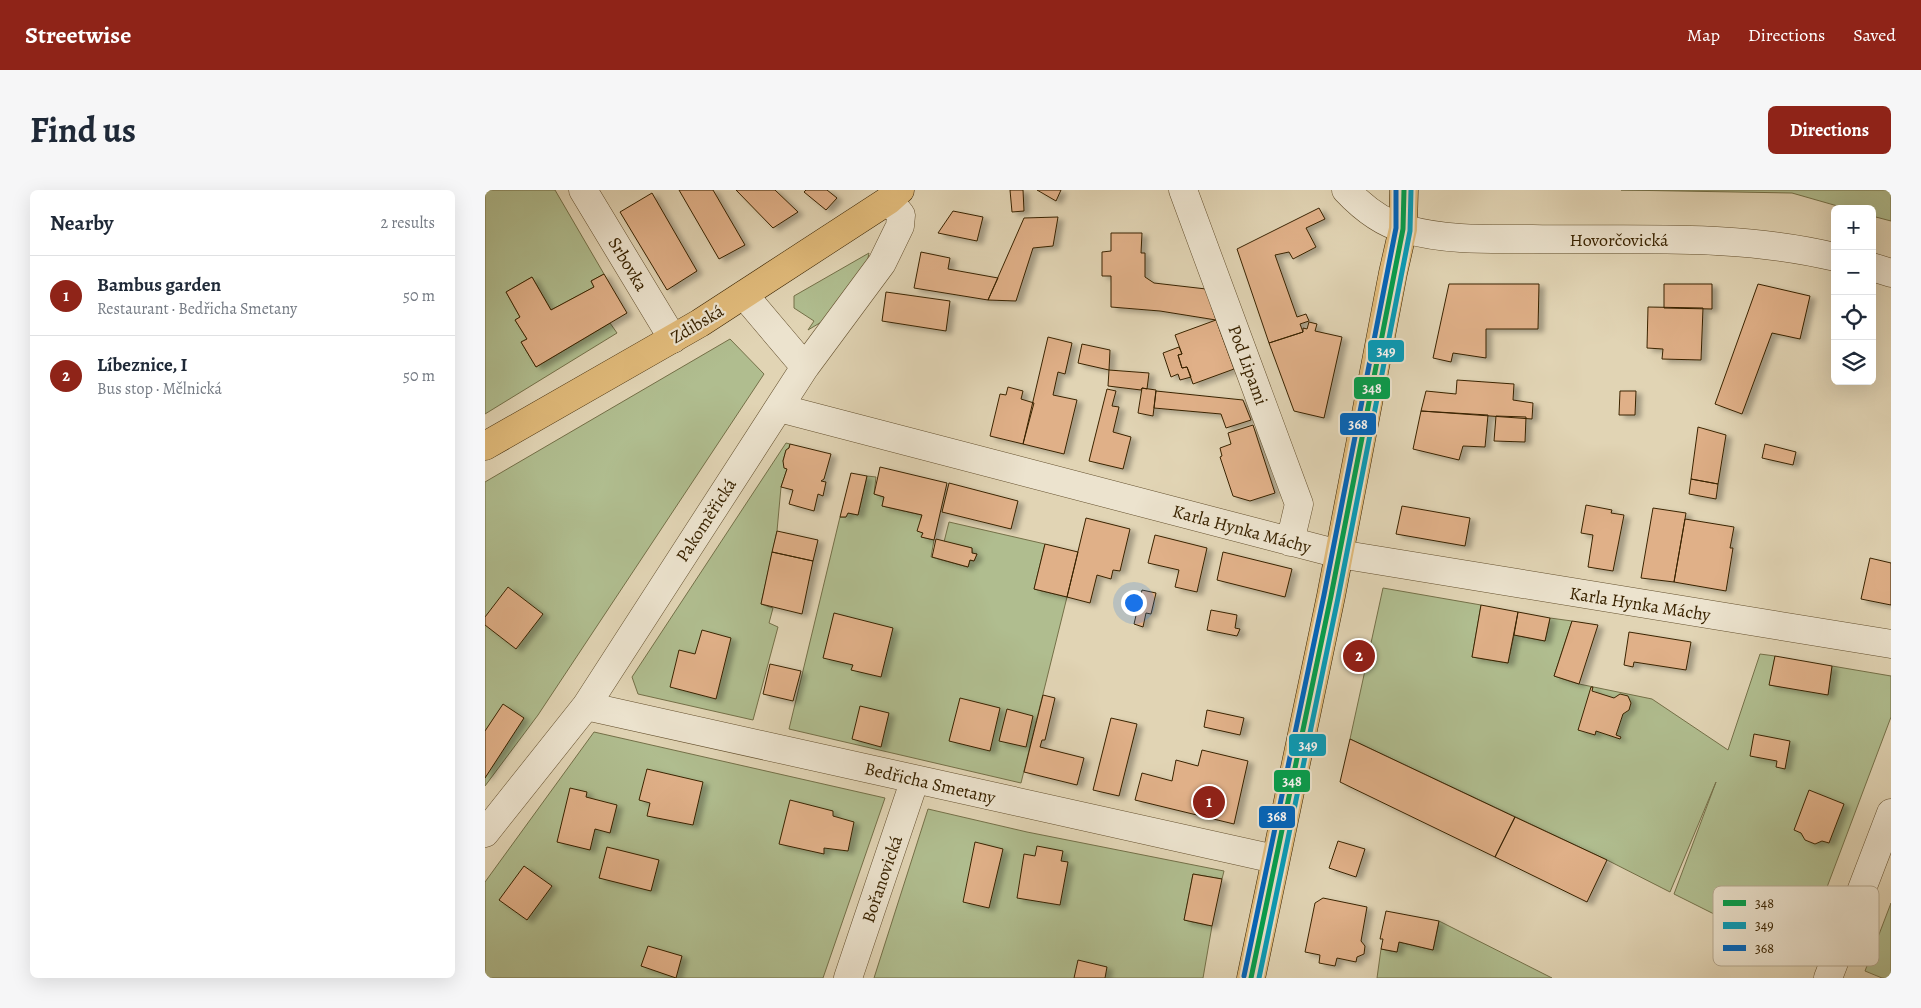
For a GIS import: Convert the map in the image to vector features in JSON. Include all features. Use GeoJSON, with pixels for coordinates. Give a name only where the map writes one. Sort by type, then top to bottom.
{"type":"FeatureCollection","features":[{"type":"Feature","properties":{"kind":"main road"},"geometry":{"type":"LineString","coordinates":[[1251,978],[1339,554],[1403,229],[1404,190]]}},
{"type":"Feature","properties":{"kind":"main road","name":"Zdibská"},"geometry":{"type":"LineString","coordinates":[[485,446],[673,339],[744,296],[895,195]]}},
{"type":"Feature","properties":{"kind":"street","name":"Srbovka"},"geometry":{"type":"LineString","coordinates":[[583,190],[673,339]]}},
{"type":"Feature","properties":{"kind":"street","name":"Pod Lipami"},"geometry":{"type":"LineString","coordinates":[[1183,190],[1299,504],[1290,542]]}},
{"type":"Feature","properties":{"kind":"street","name":"Hovorčovická"},"geometry":{"type":"LineString","coordinates":[[1347,190],[1359,204],[1379,218],[1403,229],[1437,237],[1727,242],[1795,248],[1831,256]]}},
{"type":"Feature","properties":{"kind":"street","name":"Pakoměřická"},"geometry":{"type":"LineString","coordinates":[[485,833],[586,706],[805,367],[882,264],[900,226],[901,215],[895,195]]}},
{"type":"Feature","properties":{"kind":"street"},"geometry":{"type":"LineString","coordinates":[[1876,268],[1891,273]]}},
{"type":"Feature","properties":{"kind":"street"},"geometry":{"type":"LineString","coordinates":[[744,296],[805,367]]}},
{"type":"Feature","properties":{"kind":"street","name":"Karla Hynka Máchy"},"geometry":{"type":"LineString","coordinates":[[779,408],[1339,554],[1891,644]]}},
{"type":"Feature","properties":{"kind":"street","name":"Bedřicha Smetany"},"geometry":{"type":"LineString","coordinates":[[586,706],[1275,859]]}},
{"type":"Feature","properties":{"kind":"street","name":"Bořanovická"},"geometry":{"type":"LineString","coordinates":[[848,978],[915,779]]}},
{"type":"Feature","properties":{"kind":"street"},"geometry":{"type":"LineString","coordinates":[[1865,886],[1891,813]]}},
{"type":"Feature","properties":{"kind":"green space"},"geometry":{"type":"Polygon","coordinates":[[[485,190],[555,190],[604,274],[591,281],[594,287],[551,310],[532,277],[506,292],[520,317],[515,320],[527,339],[521,342],[536,367],[610,323],[617,333],[485,414],[485,190]]]}},
{"type":"Feature","properties":{"kind":"green space"},"geometry":{"type":"Polygon","coordinates":[[[1621,190],[1891,190],[1891,221],[1876,217],[1876,205],[1834,205],[1792,193],[1621,190]]]}},
{"type":"Feature","properties":{"kind":"green space"},"geometry":{"type":"Polygon","coordinates":[[[869,253],[867,263],[828,318],[808,330],[814,321],[794,308],[794,296],[869,253]]]}},
{"type":"Feature","properties":{"kind":"green space"},"geometry":{"type":"Polygon","coordinates":[[[730,339],[764,374],[538,715],[485,786],[485,482],[730,339]]]}},
{"type":"Feature","properties":{"kind":"green space"},"geometry":{"type":"Polygon","coordinates":[[[786,443],[790,444],[783,461],[787,469],[781,487],[777,531],[761,604],[773,608],[769,623],[778,627],[753,720],[638,694],[632,677],[786,443]]]}},
{"type":"Feature","properties":{"kind":"green space"},"geometry":{"type":"Polygon","coordinates":[[[867,476],[876,477],[874,494],[884,497],[882,506],[922,515],[918,531],[923,533],[922,537],[934,540],[931,557],[968,567],[970,560],[974,561],[977,554],[972,553],[972,548],[944,542],[949,522],[1045,544],[1034,589],[1067,597],[1021,783],[789,729],[840,517],[846,517],[848,513],[858,515],[867,476]]]}},
{"type":"Feature","properties":{"kind":"green space"},"geometry":{"type":"Polygon","coordinates":[[[1383,588],[1481,605],[1472,657],[1508,663],[1514,635],[1545,641],[1550,618],[1572,621],[1554,676],[1579,684],[1652,699],[1728,750],[1760,654],[1775,656],[1770,685],[1828,694],[1832,666],[1891,676],[1891,717],[1827,886],[1713,886],[1713,914],[1674,894],[1716,782],[1670,892],[1607,860],[1350,739],[1383,588]]]}},
{"type":"Feature","properties":{"kind":"green space"},"geometry":{"type":"Polygon","coordinates":[[[594,732],[885,798],[823,978],[485,978],[485,882],[594,732]]]}},
{"type":"Feature","properties":{"kind":"green space"},"geometry":{"type":"Polygon","coordinates":[[[928,809],[1027,832],[1224,871],[1222,879],[1193,874],[1184,920],[1212,926],[1203,978],[874,978],[928,809]]]}},
{"type":"Feature","properties":{"kind":"green space"},"geometry":{"type":"Polygon","coordinates":[[[1891,903],[1891,978],[1882,978],[1865,971],[1867,966],[1879,966],[1879,934],[1891,903]]]}},
{"type":"Feature","properties":{"kind":"green space"},"geometry":{"type":"Polygon","coordinates":[[[1439,921],[1552,978],[1377,978],[1381,949],[1397,952],[1399,942],[1433,950],[1439,921]]]}},
{"type":"Feature","properties":{"kind":"building"},"geometry":{"type":"Polygon","coordinates":[[[679,190],[713,190],[745,245],[719,259],[679,190]]]}},
{"type":"Feature","properties":{"kind":"building"},"geometry":{"type":"Polygon","coordinates":[[[736,190],[775,190],[798,212],[773,228],[736,190]]]}},
{"type":"Feature","properties":{"kind":"building"},"geometry":{"type":"Polygon","coordinates":[[[806,190],[827,190],[837,198],[826,210],[804,192],[806,190]]]}},
{"type":"Feature","properties":{"kind":"building"},"geometry":{"type":"Polygon","coordinates":[[[1010,190],[1023,190],[1024,211],[1012,212],[1010,190]]]}},
{"type":"Feature","properties":{"kind":"building"},"geometry":{"type":"Polygon","coordinates":[[[1037,190],[1061,190],[1056,201],[1037,190]]]}},
{"type":"Feature","properties":{"kind":"building"},"geometry":{"type":"Polygon","coordinates":[[[652,193],[697,271],[667,290],[620,212],[652,193]]]}},
{"type":"Feature","properties":{"kind":"building"},"geometry":{"type":"Polygon","coordinates":[[[1319,208],[1325,219],[1306,228],[1316,247],[1293,259],[1289,252],[1275,255],[1297,317],[1306,314],[1309,321],[1300,324],[1303,332],[1269,343],[1237,249],[1319,208]]]}},
{"type":"Feature","properties":{"kind":"building"},"geometry":{"type":"Polygon","coordinates":[[[953,211],[983,217],[977,241],[938,233],[953,211]]]}},
{"type":"Feature","properties":{"kind":"building"},"geometry":{"type":"Polygon","coordinates":[[[1058,217],[1053,246],[1033,248],[1016,301],[988,300],[1024,218],[1058,217]]]}},
{"type":"Feature","properties":{"kind":"building"},"geometry":{"type":"Polygon","coordinates":[[[1111,233],[1142,233],[1141,253],[1145,253],[1145,277],[1154,283],[1206,289],[1216,320],[1160,311],[1111,307],[1111,276],[1102,276],[1102,252],[1111,251],[1111,233]]]}},
{"type":"Feature","properties":{"kind":"building"},"geometry":{"type":"Polygon","coordinates":[[[921,252],[950,258],[948,269],[998,278],[988,300],[914,288],[921,252]]]}},
{"type":"Feature","properties":{"kind":"building"},"geometry":{"type":"Polygon","coordinates":[[[604,274],[627,313],[536,367],[521,342],[527,339],[515,320],[520,317],[506,292],[532,277],[551,310],[594,287],[591,281],[604,274]]]}},
{"type":"Feature","properties":{"kind":"building"},"geometry":{"type":"Polygon","coordinates":[[[1449,284],[1539,284],[1538,329],[1486,329],[1486,358],[1453,353],[1451,362],[1433,358],[1449,284]]]}},
{"type":"Feature","properties":{"kind":"building"},"geometry":{"type":"Polygon","coordinates":[[[1664,284],[1712,284],[1712,309],[1664,308],[1664,284]]]}},
{"type":"Feature","properties":{"kind":"building"},"geometry":{"type":"Polygon","coordinates":[[[1758,284],[1810,296],[1800,339],[1772,333],[1742,414],[1715,404],[1758,284]]]}},
{"type":"Feature","properties":{"kind":"building"},"geometry":{"type":"Polygon","coordinates":[[[886,292],[950,301],[946,331],[882,321],[886,292]]]}},
{"type":"Feature","properties":{"kind":"building"},"geometry":{"type":"Polygon","coordinates":[[[1648,307],[1703,308],[1701,360],[1662,359],[1663,349],[1647,348],[1648,307]]]}},
{"type":"Feature","properties":{"kind":"building"},"geometry":{"type":"Polygon","coordinates":[[[1216,320],[1234,369],[1193,384],[1187,367],[1182,368],[1178,355],[1182,354],[1175,335],[1216,320]]]}},
{"type":"Feature","properties":{"kind":"building"},"geometry":{"type":"Polygon","coordinates":[[[1309,322],[1317,324],[1315,331],[1342,337],[1324,418],[1294,411],[1269,343],[1303,332],[1303,328],[1307,329],[1309,322]]]}},
{"type":"Feature","properties":{"kind":"building"},"geometry":{"type":"Polygon","coordinates":[[[1048,337],[1072,343],[1065,374],[1058,372],[1053,395],[1077,400],[1064,454],[1023,444],[1048,337]]]}},
{"type":"Feature","properties":{"kind":"building"},"geometry":{"type":"Polygon","coordinates":[[[1082,344],[1110,350],[1109,370],[1078,363],[1082,344]]]}},
{"type":"Feature","properties":{"kind":"building"},"geometry":{"type":"Polygon","coordinates":[[[1179,347],[1182,354],[1178,355],[1182,368],[1187,367],[1191,377],[1180,380],[1178,374],[1171,377],[1163,353],[1179,347]]]}},
{"type":"Feature","properties":{"kind":"building"},"geometry":{"type":"Polygon","coordinates":[[[1109,370],[1149,373],[1147,389],[1108,386],[1109,370]]]}},
{"type":"Feature","properties":{"kind":"building"},"geometry":{"type":"Polygon","coordinates":[[[1457,380],[1514,384],[1513,400],[1533,403],[1532,419],[1421,411],[1426,391],[1456,394],[1457,380]]]}},
{"type":"Feature","properties":{"kind":"building"},"geometry":{"type":"Polygon","coordinates":[[[1008,387],[1023,391],[1021,399],[1034,403],[1023,444],[990,436],[1000,394],[1006,395],[1008,387]]]}},
{"type":"Feature","properties":{"kind":"building"},"geometry":{"type":"Polygon","coordinates":[[[1142,388],[1156,390],[1153,416],[1138,413],[1142,388]]]}},
{"type":"Feature","properties":{"kind":"building"},"geometry":{"type":"Polygon","coordinates":[[[1107,389],[1116,391],[1112,406],[1119,407],[1113,432],[1131,437],[1123,469],[1089,461],[1107,389]]]}},
{"type":"Feature","properties":{"kind":"building"},"geometry":{"type":"Polygon","coordinates":[[[1156,391],[1243,400],[1251,420],[1226,428],[1221,414],[1154,408],[1156,391]]]}},
{"type":"Feature","properties":{"kind":"building"},"geometry":{"type":"Polygon","coordinates":[[[1620,391],[1636,391],[1635,415],[1619,415],[1620,391]]]}},
{"type":"Feature","properties":{"kind":"building"},"geometry":{"type":"Polygon","coordinates":[[[1421,411],[1488,415],[1485,447],[1463,446],[1459,460],[1413,449],[1421,411]]]}},
{"type":"Feature","properties":{"kind":"building"},"geometry":{"type":"Polygon","coordinates":[[[1496,416],[1526,417],[1525,442],[1494,441],[1496,416]]]}},
{"type":"Feature","properties":{"kind":"building"},"geometry":{"type":"Polygon","coordinates":[[[1253,425],[1275,493],[1250,501],[1233,496],[1220,457],[1222,456],[1220,448],[1231,444],[1228,433],[1253,425]]]}},
{"type":"Feature","properties":{"kind":"building"},"geometry":{"type":"Polygon","coordinates":[[[1698,427],[1726,435],[1718,484],[1691,479],[1698,427]]]}},
{"type":"Feature","properties":{"kind":"building"},"geometry":{"type":"Polygon","coordinates":[[[790,444],[831,454],[824,479],[821,481],[826,482],[823,496],[818,494],[814,511],[789,504],[793,490],[781,487],[787,469],[784,468],[783,461],[790,444]]]}},
{"type":"Feature","properties":{"kind":"building"},"geometry":{"type":"Polygon","coordinates":[[[1765,444],[1796,452],[1793,465],[1762,458],[1765,444]]]}},
{"type":"Feature","properties":{"kind":"building"},"geometry":{"type":"Polygon","coordinates":[[[880,467],[947,483],[934,540],[921,537],[923,533],[917,531],[922,515],[882,506],[884,497],[874,494],[880,467]]]}},
{"type":"Feature","properties":{"kind":"building"},"geometry":{"type":"Polygon","coordinates":[[[851,473],[867,476],[858,515],[848,513],[846,517],[840,517],[851,473]]]}},
{"type":"Feature","properties":{"kind":"building"},"geometry":{"type":"Polygon","coordinates":[[[1691,479],[1718,484],[1716,499],[1689,494],[1691,479]]]}},
{"type":"Feature","properties":{"kind":"building"},"geometry":{"type":"Polygon","coordinates":[[[949,483],[1018,501],[1011,529],[942,512],[949,483]]]}},
{"type":"Feature","properties":{"kind":"building"},"geometry":{"type":"Polygon","coordinates":[[[1586,505],[1612,510],[1611,513],[1624,515],[1613,571],[1588,567],[1593,535],[1581,533],[1586,505]]]}},
{"type":"Feature","properties":{"kind":"building"},"geometry":{"type":"Polygon","coordinates":[[[1402,506],[1470,518],[1465,546],[1396,534],[1402,506]]]}},
{"type":"Feature","properties":{"kind":"building"},"geometry":{"type":"Polygon","coordinates":[[[1653,508],[1686,513],[1674,582],[1641,578],[1653,508]]]}},
{"type":"Feature","properties":{"kind":"building"},"geometry":{"type":"Polygon","coordinates":[[[1086,518],[1130,529],[1120,571],[1113,570],[1111,579],[1097,575],[1090,603],[1067,597],[1086,518]]]}},
{"type":"Feature","properties":{"kind":"building"},"geometry":{"type":"Polygon","coordinates":[[[1685,519],[1734,527],[1730,548],[1733,548],[1726,591],[1674,582],[1685,519]]]}},
{"type":"Feature","properties":{"kind":"building"},"geometry":{"type":"Polygon","coordinates":[[[777,531],[818,540],[813,561],[772,552],[777,531]]]}},
{"type":"Feature","properties":{"kind":"building"},"geometry":{"type":"Polygon","coordinates":[[[1155,535],[1207,548],[1197,592],[1175,587],[1179,570],[1148,563],[1155,535]]]}},
{"type":"Feature","properties":{"kind":"building"},"geometry":{"type":"Polygon","coordinates":[[[936,539],[972,548],[972,553],[977,554],[974,561],[970,560],[968,567],[932,557],[936,539]]]}},
{"type":"Feature","properties":{"kind":"building"},"geometry":{"type":"Polygon","coordinates":[[[1045,544],[1078,552],[1067,597],[1034,589],[1045,544]]]}},
{"type":"Feature","properties":{"kind":"building"},"geometry":{"type":"Polygon","coordinates":[[[772,552],[813,561],[802,614],[761,604],[772,552]]]}},
{"type":"Feature","properties":{"kind":"building"},"geometry":{"type":"Polygon","coordinates":[[[1223,552],[1292,569],[1285,597],[1217,580],[1223,552]]]}},
{"type":"Feature","properties":{"kind":"building"},"geometry":{"type":"Polygon","coordinates":[[[1870,558],[1891,563],[1891,605],[1861,599],[1870,558]]]}},
{"type":"Feature","properties":{"kind":"building"},"geometry":{"type":"Polygon","coordinates":[[[508,587],[543,614],[516,649],[485,625],[485,617],[508,587]]]}},
{"type":"Feature","properties":{"kind":"building"},"geometry":{"type":"Polygon","coordinates":[[[1142,590],[1156,593],[1151,614],[1146,613],[1143,627],[1134,624],[1142,590]]]}},
{"type":"Feature","properties":{"kind":"building"},"geometry":{"type":"Polygon","coordinates":[[[1481,605],[1518,612],[1508,663],[1472,657],[1481,605]]]}},
{"type":"Feature","properties":{"kind":"building"},"geometry":{"type":"Polygon","coordinates":[[[1211,610],[1237,615],[1235,628],[1240,629],[1237,636],[1207,630],[1211,610]]]}},
{"type":"Feature","properties":{"kind":"building"},"geometry":{"type":"Polygon","coordinates":[[[1518,612],[1550,618],[1545,641],[1514,635],[1518,612]]]}},
{"type":"Feature","properties":{"kind":"building"},"geometry":{"type":"Polygon","coordinates":[[[834,613],[893,628],[881,677],[851,670],[853,665],[823,658],[834,613]]]}},
{"type":"Feature","properties":{"kind":"building"},"geometry":{"type":"Polygon","coordinates":[[[1572,621],[1598,625],[1579,684],[1554,676],[1572,621]]]}},
{"type":"Feature","properties":{"kind":"building"},"geometry":{"type":"Polygon","coordinates":[[[702,630],[731,638],[716,699],[670,687],[679,650],[695,654],[702,630]]]}},
{"type":"Feature","properties":{"kind":"building"},"geometry":{"type":"Polygon","coordinates":[[[1629,632],[1691,642],[1686,670],[1634,662],[1633,667],[1624,665],[1629,632]]]}},
{"type":"Feature","properties":{"kind":"building"},"geometry":{"type":"Polygon","coordinates":[[[1775,656],[1832,666],[1828,695],[1769,685],[1775,656]]]}},
{"type":"Feature","properties":{"kind":"building"},"geometry":{"type":"Polygon","coordinates":[[[770,664],[801,671],[793,701],[763,694],[770,664]]]}},
{"type":"Feature","properties":{"kind":"building"},"geometry":{"type":"Polygon","coordinates":[[[1591,687],[1593,687],[1592,691],[1614,698],[1620,694],[1628,696],[1631,703],[1629,710],[1623,714],[1616,735],[1621,737],[1620,739],[1596,731],[1595,735],[1578,730],[1591,687]]]}},
{"type":"Feature","properties":{"kind":"building"},"geometry":{"type":"Polygon","coordinates":[[[1043,695],[1055,698],[1045,740],[1042,740],[1040,747],[1084,758],[1077,785],[1024,772],[1043,695]]]}},
{"type":"Feature","properties":{"kind":"building"},"geometry":{"type":"Polygon","coordinates":[[[960,698],[1000,708],[990,751],[949,741],[960,698]]]}},
{"type":"Feature","properties":{"kind":"building"},"geometry":{"type":"Polygon","coordinates":[[[503,704],[524,718],[485,778],[485,731],[503,704]]]}},
{"type":"Feature","properties":{"kind":"building"},"geometry":{"type":"Polygon","coordinates":[[[860,706],[889,713],[881,747],[852,739],[860,706]]]}},
{"type":"Feature","properties":{"kind":"building"},"geometry":{"type":"Polygon","coordinates":[[[1007,709],[1033,716],[1026,747],[999,741],[1007,709]]]}},
{"type":"Feature","properties":{"kind":"building"},"geometry":{"type":"Polygon","coordinates":[[[1207,710],[1244,718],[1240,735],[1204,727],[1207,710]]]}},
{"type":"Feature","properties":{"kind":"building"},"geometry":{"type":"Polygon","coordinates":[[[1111,718],[1137,724],[1119,796],[1093,790],[1111,718]]]}},
{"type":"Feature","properties":{"kind":"building"},"geometry":{"type":"Polygon","coordinates":[[[1754,734],[1790,741],[1785,769],[1776,767],[1777,761],[1750,756],[1754,734]]]}},
{"type":"Feature","properties":{"kind":"building"},"geometry":{"type":"Polygon","coordinates":[[[1350,739],[1515,817],[1495,857],[1340,782],[1350,739]]]}},
{"type":"Feature","properties":{"kind":"building"},"geometry":{"type":"Polygon","coordinates":[[[1202,750],[1248,761],[1234,824],[1135,800],[1142,773],[1172,781],[1176,760],[1198,766],[1202,750]]]}},
{"type":"Feature","properties":{"kind":"building"},"geometry":{"type":"Polygon","coordinates":[[[647,769],[703,782],[693,825],[647,816],[650,803],[639,800],[647,769]]]}},
{"type":"Feature","properties":{"kind":"building"},"geometry":{"type":"Polygon","coordinates":[[[570,788],[587,792],[586,797],[617,805],[610,833],[595,829],[590,850],[557,842],[570,788]]]}},
{"type":"Feature","properties":{"kind":"building"},"geometry":{"type":"Polygon","coordinates":[[[1809,790],[1844,804],[1829,843],[1822,841],[1815,844],[1805,840],[1801,833],[1794,830],[1809,790]]]}},
{"type":"Feature","properties":{"kind":"building"},"geometry":{"type":"Polygon","coordinates":[[[790,800],[833,811],[833,816],[854,822],[848,851],[824,848],[824,854],[779,844],[790,800]]]}},
{"type":"Feature","properties":{"kind":"building"},"geometry":{"type":"Polygon","coordinates":[[[1515,817],[1607,860],[1587,902],[1495,857],[1515,817]]]}},
{"type":"Feature","properties":{"kind":"building"},"geometry":{"type":"Polygon","coordinates":[[[1338,841],[1365,849],[1356,877],[1329,868],[1338,841]]]}},
{"type":"Feature","properties":{"kind":"building"},"geometry":{"type":"Polygon","coordinates":[[[975,842],[1003,849],[989,908],[963,902],[975,842]]]}},
{"type":"Feature","properties":{"kind":"building"},"geometry":{"type":"Polygon","coordinates":[[[1037,846],[1063,851],[1061,861],[1068,862],[1060,905],[1017,898],[1024,854],[1035,856],[1037,846]]]}},
{"type":"Feature","properties":{"kind":"building"},"geometry":{"type":"Polygon","coordinates":[[[607,847],[659,860],[651,891],[599,878],[607,847]]]}},
{"type":"Feature","properties":{"kind":"building"},"geometry":{"type":"Polygon","coordinates":[[[524,866],[552,886],[527,920],[499,900],[524,866]]]}},
{"type":"Feature","properties":{"kind":"building"},"geometry":{"type":"Polygon","coordinates":[[[1193,874],[1222,879],[1212,926],[1184,920],[1193,874]]]}},
{"type":"Feature","properties":{"kind":"building"},"geometry":{"type":"Polygon","coordinates":[[[1323,898],[1367,907],[1361,941],[1365,946],[1364,954],[1357,957],[1356,962],[1337,958],[1335,966],[1319,963],[1320,955],[1305,952],[1315,903],[1323,898]]]}},
{"type":"Feature","properties":{"kind":"building"},"geometry":{"type":"Polygon","coordinates":[[[1386,911],[1439,921],[1433,950],[1399,942],[1397,952],[1381,949],[1383,939],[1380,939],[1386,911]]]}},
{"type":"Feature","properties":{"kind":"building"},"geometry":{"type":"Polygon","coordinates":[[[648,946],[682,956],[676,978],[641,966],[648,946]]]}},
{"type":"Feature","properties":{"kind":"building"},"geometry":{"type":"Polygon","coordinates":[[[1078,960],[1107,967],[1105,978],[1074,978],[1078,960]]]}},
{"type":"Feature","properties":{"kind":"transit line","name":"368"},"geometry":{"type":"LineString","coordinates":[[1244,976],[1324,595],[1396,228],[1396,190]]}},
{"type":"Feature","properties":{"kind":"transit line","name":"348"},"geometry":{"type":"LineString","coordinates":[[1251,978],[1331,596],[1403,229],[1404,190]]}},
{"type":"Feature","properties":{"kind":"transit line","name":"349"},"geometry":{"type":"LineString","coordinates":[[1259,978],[1338,598],[1410,231],[1411,190]]}},
{"type":"Feature","properties":{"kind":"place","name":"Líbeznice, I"},"geometry":{"type":"Point","coordinates":[1359,656]}},
{"type":"Feature","properties":{"kind":"place","name":"Bambus garden"},"geometry":{"type":"Point","coordinates":[1209,802]}}]}
